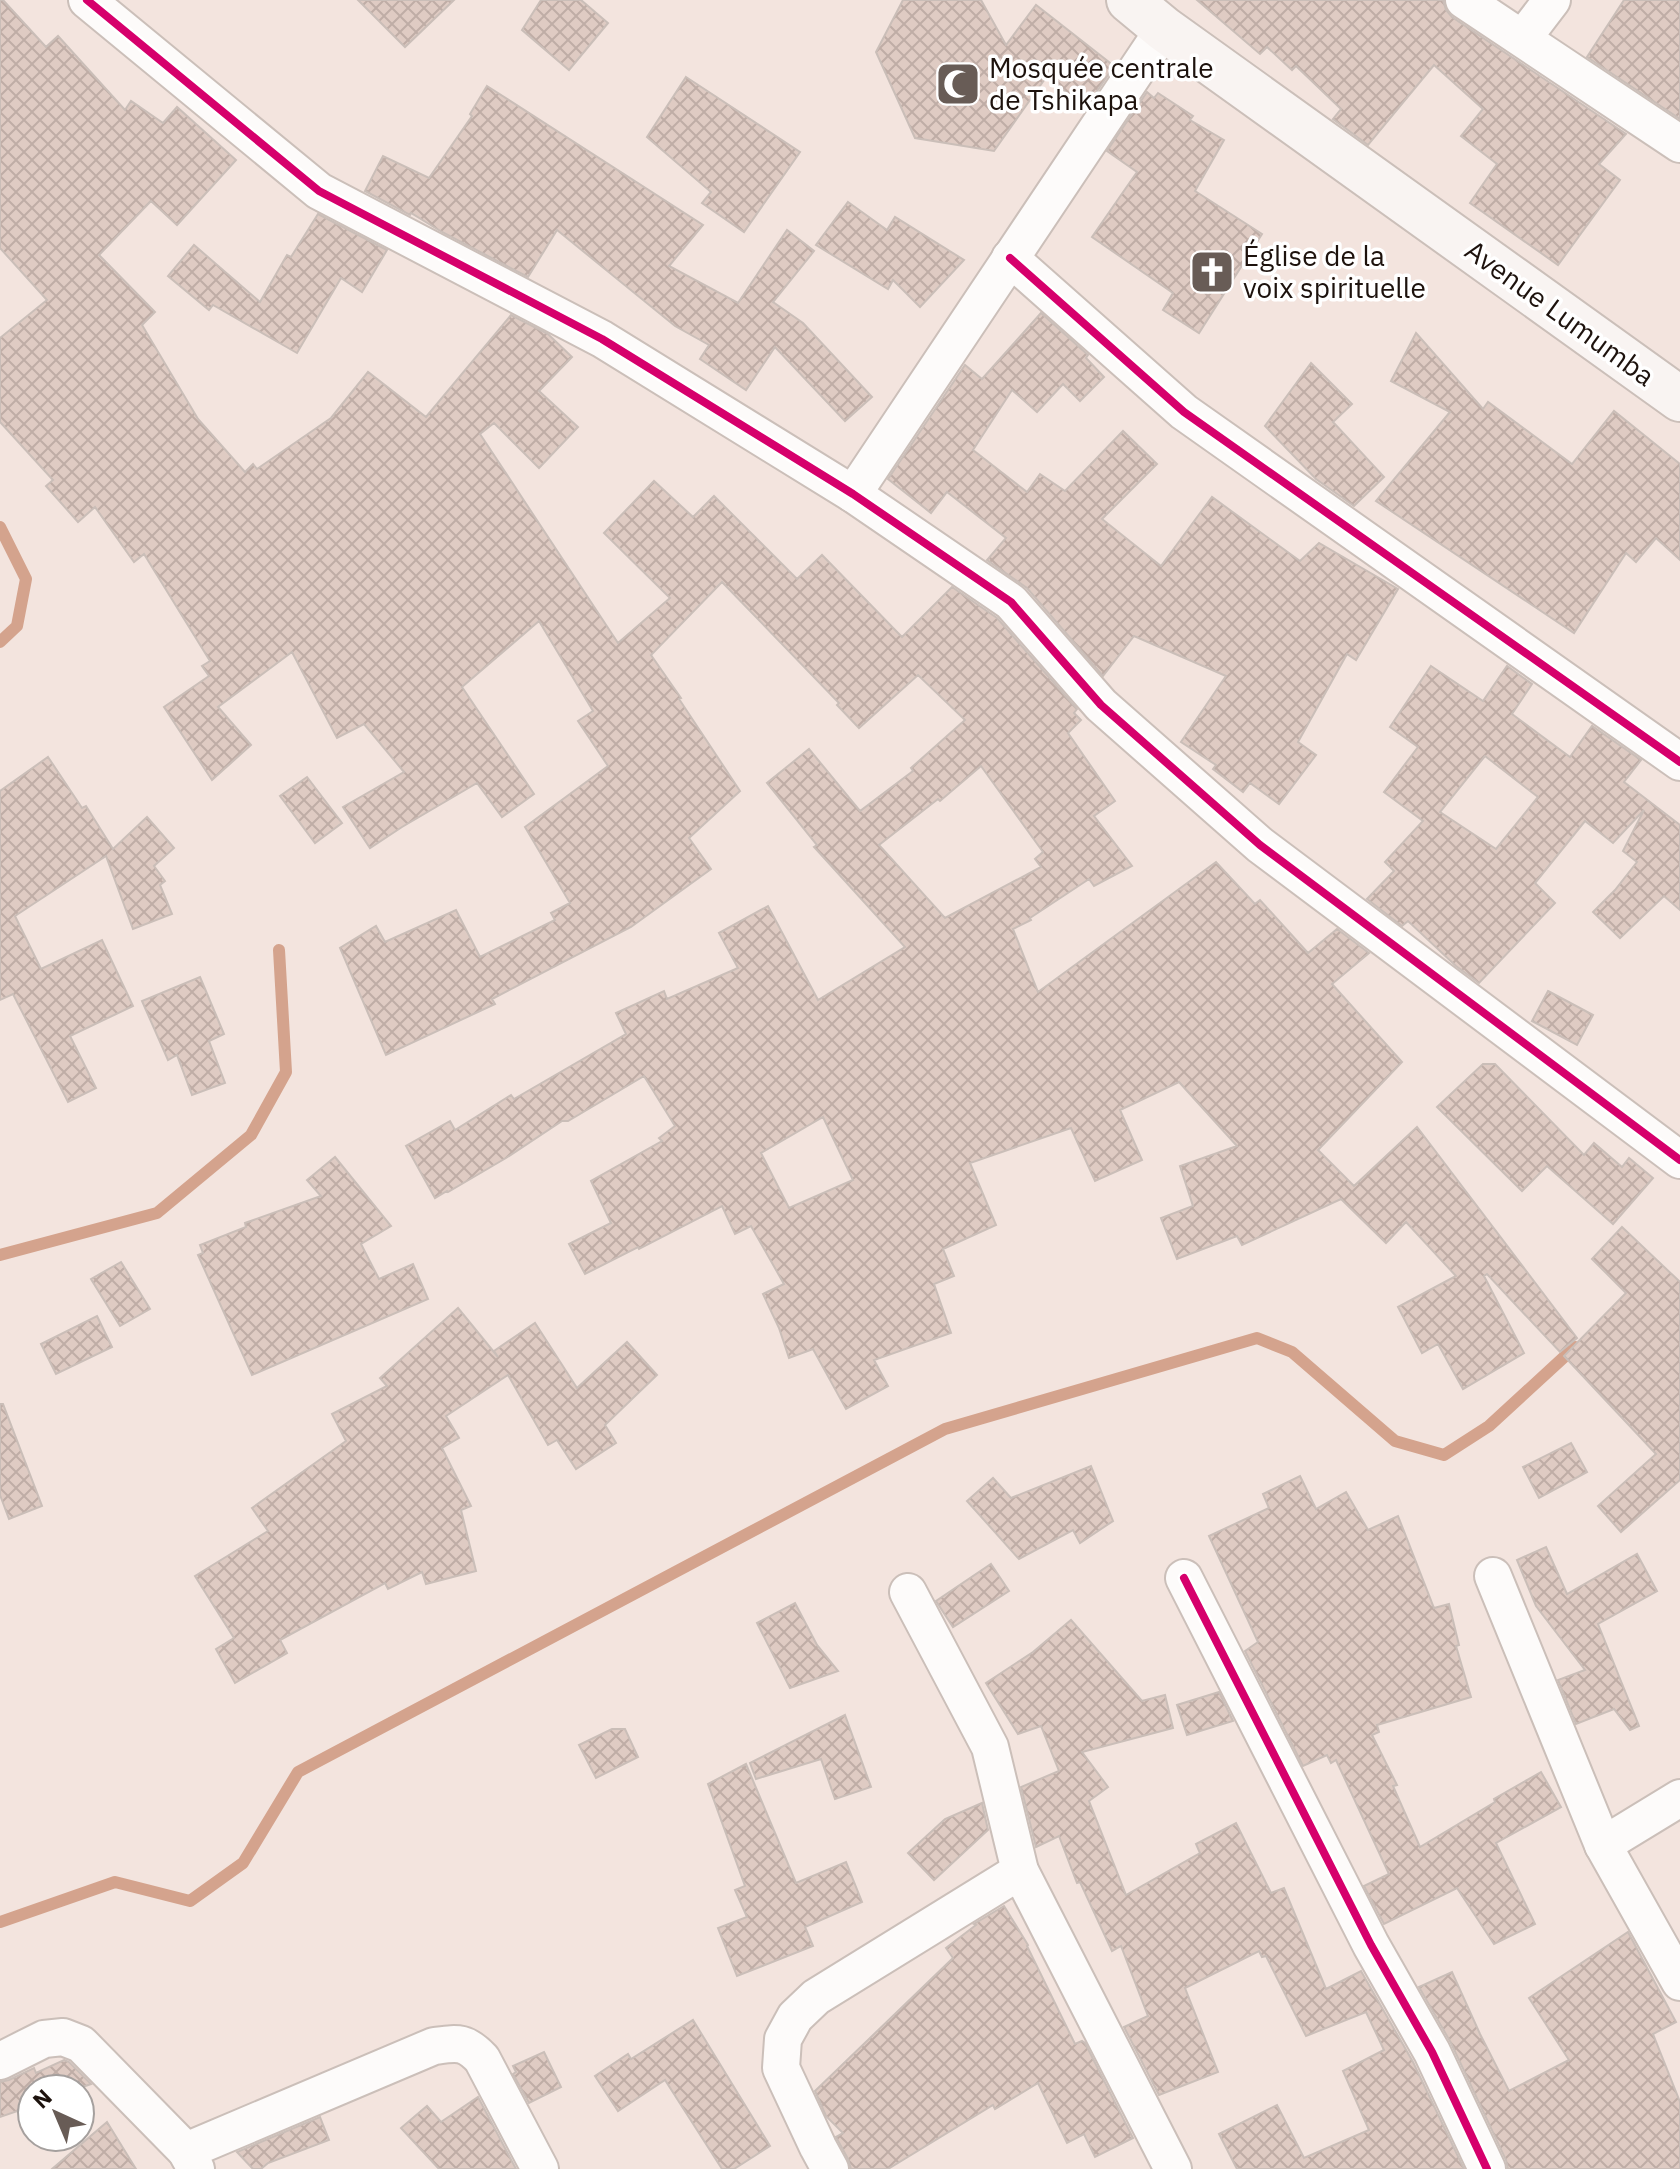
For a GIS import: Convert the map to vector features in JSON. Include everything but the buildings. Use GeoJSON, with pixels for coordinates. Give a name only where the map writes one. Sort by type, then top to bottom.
{"type":"FeatureCollection","features":[{"type":"Feature","properties":{"kind":"main road","name":"Avenue Lumumba"},"geometry":{"type":"LineString","coordinates":[[1131,0],[1164,29],[1680,399]]}},
{"type":"Feature","properties":{"kind":"street"},"geometry":{"type":"LineString","coordinates":[[87,0],[319,191],[602,339],[853,494],[1011,602],[1101,705],[1260,845],[1680,1160]]}},
{"type":"Feature","properties":{"kind":"street"},"geometry":{"type":"LineString","coordinates":[[1464,0],[1680,144]]}},
{"type":"Feature","properties":{"kind":"street"},"geometry":{"type":"LineString","coordinates":[[1523,38],[1552,0]]}},
{"type":"Feature","properties":{"kind":"street"},"geometry":{"type":"LineString","coordinates":[[853,494],[1164,29]]}},
{"type":"Feature","properties":{"kind":"street"},"geometry":{"type":"LineString","coordinates":[[1010,258],[1184,412],[1680,762]]}},
{"type":"Feature","properties":{"kind":"street"},"geometry":{"type":"LineString","coordinates":[[1493,1576],[1603,1845],[1680,1982]]}},
{"type":"Feature","properties":{"kind":"street"},"geometry":{"type":"LineString","coordinates":[[1184,1578],[1371,1945],[1432,2052],[1487,2169]]}},
{"type":"Feature","properties":{"kind":"street"},"geometry":{"type":"LineString","coordinates":[[908,1592],[990,1747],[1020,1871],[1173,2169]]}},
{"type":"Feature","properties":{"kind":"street"},"geometry":{"type":"LineString","coordinates":[[1603,1845],[1680,1798]]}},
{"type":"Feature","properties":{"kind":"street"},"geometry":{"type":"LineString","coordinates":[[830,2169],[781,2068],[783,2039],[795,2017],[816,1997],[1020,1871]]}},
{"type":"Feature","properties":{"kind":"street"},"geometry":{"type":"LineString","coordinates":[[0,2061],[44,2039],[63,2037],[81,2044],[191,2160],[434,2046],[457,2043],[470,2046],[482,2059],[540,2169]]}},
{"type":"Feature","properties":{"kind":"waterway"},"geometry":{"type":"LineString","coordinates":[[0,527],[26,579],[17,626],[0,642]]}},
{"type":"Feature","properties":{"kind":"waterway"},"geometry":{"type":"LineString","coordinates":[[0,1255],[157,1213],[251,1135],[286,1072],[279,950]]}},
{"type":"Feature","properties":{"kind":"waterway"},"geometry":{"type":"LineString","coordinates":[[0,1922],[115,1882],[190,1901],[243,1863],[298,1772],[945,1429],[1257,1338],[1292,1352],[1395,1441],[1444,1455],[1489,1426],[1575,1347]]}},
{"type":"Feature","properties":{"kind":"cycle path"},"geometry":{"type":"LineString","coordinates":[[87,0],[319,191],[602,339],[853,494],[1011,602],[1101,705],[1260,845],[1680,1160]]}},
{"type":"Feature","properties":{"kind":"cycle path"},"geometry":{"type":"LineString","coordinates":[[1010,258],[1184,412],[1680,762]]}},
{"type":"Feature","properties":{"kind":"cycle path"},"geometry":{"type":"LineString","coordinates":[[1184,1578],[1371,1945],[1432,2052],[1487,2169]]}},
{"type":"Feature","properties":{"kind":"place","name":"Mosquée centrale de Tshikapa"},"geometry":{"type":"Point","coordinates":[958,84]}},
{"type":"Feature","properties":{"kind":"place","name":"Église de la voix spirituelle"},"geometry":{"type":"Point","coordinates":[1212,272]}}]}
